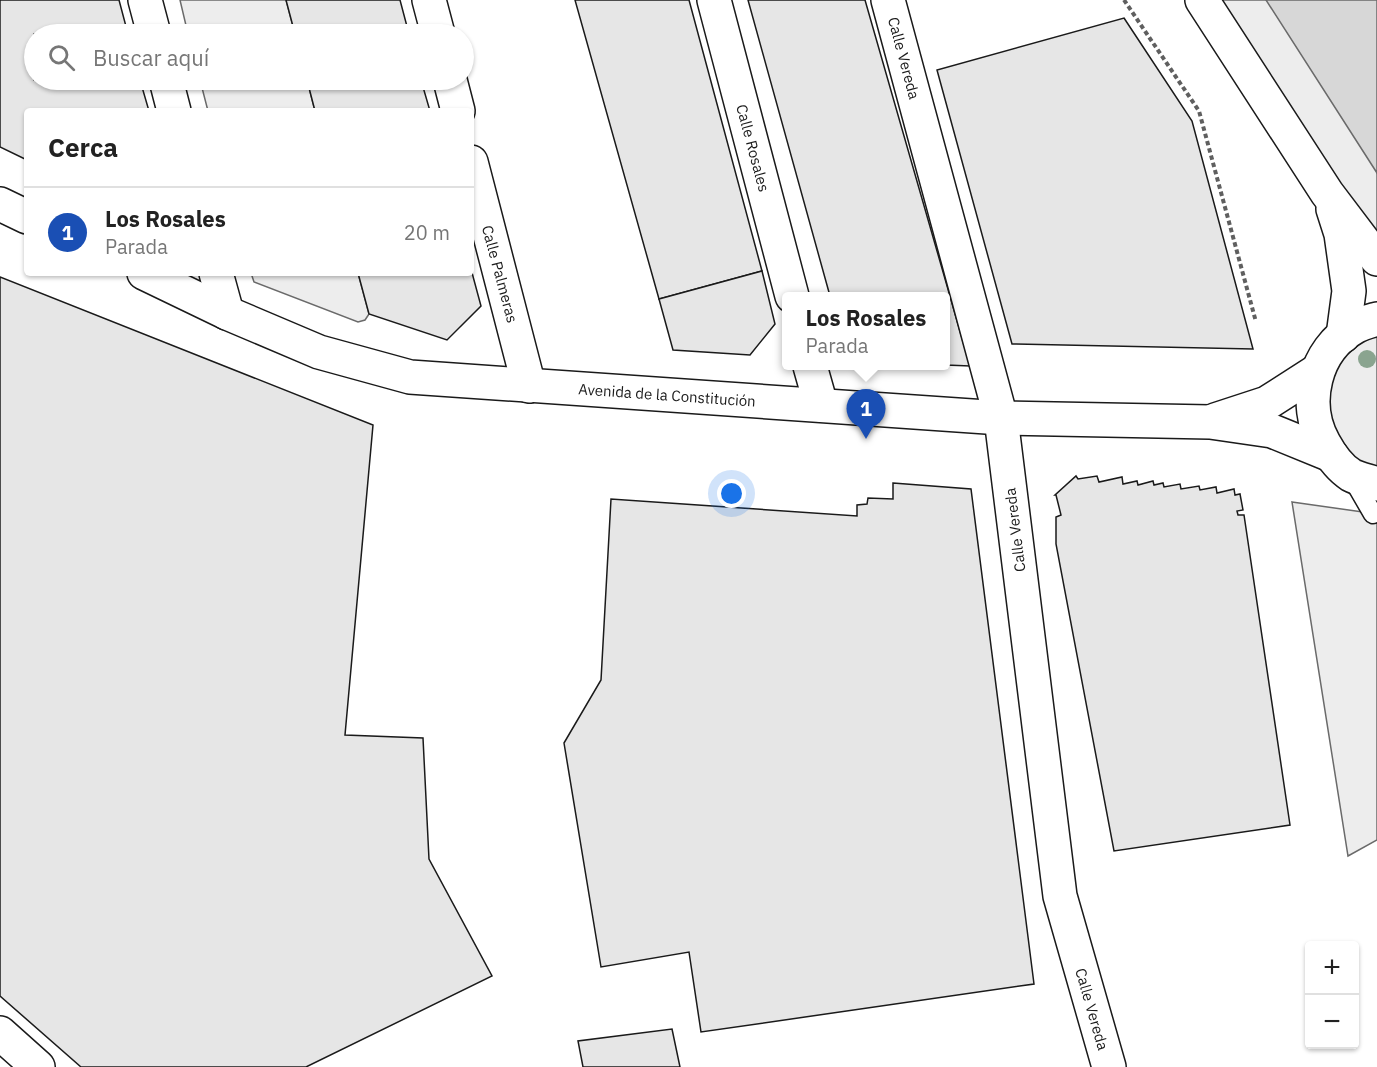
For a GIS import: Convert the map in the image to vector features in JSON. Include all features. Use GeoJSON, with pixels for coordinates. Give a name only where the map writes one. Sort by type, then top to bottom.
{"type":"FeatureCollection","features":[{"type":"Feature","properties":{"kind":"main road"},"geometry":{"type":"LineString","coordinates":[[145,0],[151,24]]}},
{"type":"Feature","properties":{"kind":"main road"},"geometry":{"type":"LineString","coordinates":[[429,0],[435,24]]}},
{"type":"Feature","properties":{"kind":"main road","name":"Calle Rosales"},"geometry":{"type":"LineString","coordinates":[[714,0],[791,292]]}},
{"type":"Feature","properties":{"kind":"main road","name":"Calle Vereda"},"geometry":{"type":"LineString","coordinates":[[888,0],[1001,418],[1060,896],[1109,1067]]}},
{"type":"Feature","properties":{"kind":"main road"},"geometry":{"type":"LineString","coordinates":[[1202,0],[1327,193],[1377,259]]}},
{"type":"Feature","properties":{"kind":"main road"},"geometry":{"type":"LineString","coordinates":[[169,90],[173,108]]}},
{"type":"Feature","properties":{"kind":"main road"},"geometry":{"type":"LineString","coordinates":[[453,90],[457,108]]}},
{"type":"Feature","properties":{"kind":"main road","name":"Calle Palmeras"},"geometry":{"type":"LineString","coordinates":[[474,174],[529,386]]}},
{"type":"Feature","properties":{"kind":"main road"},"geometry":{"type":"LineString","coordinates":[[1327,193],[1341,234],[1349,291],[1344,336]]}},
{"type":"Feature","properties":{"kind":"main road"},"geometry":{"type":"LineString","coordinates":[[0,204],[24,216]]}},
{"type":"Feature","properties":{"kind":"main road","name":"Avenida de la Constitución"},"geometry":{"type":"LineString","coordinates":[[150,276],[227,313],[319,352],[410,377],[1001,418],[1210,422]]}},
{"type":"Feature","properties":{"kind":"main road"},"geometry":{"type":"LineString","coordinates":[[217,276],[227,313]]}},
{"type":"Feature","properties":{"kind":"main road"},"geometry":{"type":"LineString","coordinates":[[1358,482],[1317,429],[1312,400],[1317,371],[1333,345],[1355,327],[1377,319]]}},
{"type":"Feature","properties":{"kind":"main road"},"geometry":{"type":"LineString","coordinates":[[811,370],[821,405]]}},
{"type":"Feature","properties":{"kind":"main road"},"geometry":{"type":"LineString","coordinates":[[1210,422],[1267,403],[1317,371]]}},
{"type":"Feature","properties":{"kind":"main road"},"geometry":{"type":"LineString","coordinates":[[1210,422],[1272,431],[1358,482]]}},
{"type":"Feature","properties":{"kind":"main road"},"geometry":{"type":"LineString","coordinates":[[0,1034],[38,1067]]}},
{"type":"Feature","properties":{"kind":"path"},"geometry":{"type":"LineString","coordinates":[[1124,0],[1199,111],[1256,322]]}},
{"type":"Feature","properties":{"kind":"shaded area"},"geometry":{"type":"Polygon","coordinates":[[[180,0],[286,0],[292,24],[186,24],[180,0]]]}},
{"type":"Feature","properties":{"kind":"shaded area"},"geometry":{"type":"Polygon","coordinates":[[[1211,0],[1377,0],[1377,254],[1211,0]]]}},
{"type":"Feature","properties":{"kind":"shaded area"},"geometry":{"type":"Polygon","coordinates":[[[1266,0],[1377,0],[1377,173],[1266,0]]]}},
{"type":"Feature","properties":{"kind":"shaded area"},"geometry":{"type":"Polygon","coordinates":[[[203,90],[310,90],[314,108],[207,108],[203,90]]]}},
{"type":"Feature","properties":{"kind":"shaded area"},"geometry":{"type":"Polygon","coordinates":[[[252,276],[359,276],[369,314],[365,320],[358,322],[254,282],[252,276]]]}},
{"type":"Feature","properties":{"kind":"shaded area"},"geometry":{"type":"Polygon","coordinates":[[[1377,327],[1377,474],[1357,466],[1325,426],[1325,375],[1338,353],[1377,327]]]}},
{"type":"Feature","properties":{"kind":"shaded area"},"geometry":{"type":"Polygon","coordinates":[[[1292,502],[1377,514],[1377,840],[1348,856],[1292,502]]]}},
{"type":"Feature","properties":{"kind":"building"},"geometry":{"type":"Polygon","coordinates":[[[0,0],[119,0],[125,24],[24,24],[24,90],[143,90],[148,108],[24,108],[24,159],[0,147],[0,0]]]}},
{"type":"Feature","properties":{"kind":"building"},"geometry":{"type":"Polygon","coordinates":[[[286,0],[400,0],[406,24],[292,24],[286,0]]]}},
{"type":"Feature","properties":{"kind":"building"},"geometry":{"type":"Polygon","coordinates":[[[575,0],[689,0],[762,271],[659,299],[575,0]]]}},
{"type":"Feature","properties":{"kind":"building"},"geometry":{"type":"Polygon","coordinates":[[[748,0],[865,0],[949,292],[829,292],[748,0]]]}},
{"type":"Feature","properties":{"kind":"building"},"geometry":{"type":"Polygon","coordinates":[[[1124,18],[1192,121],[1253,349],[1012,344],[937,70],[1124,18]]]}},
{"type":"Feature","properties":{"kind":"building"},"geometry":{"type":"Polygon","coordinates":[[[310,90],[424,90],[429,108],[314,108],[310,90]]]}},
{"type":"Feature","properties":{"kind":"building"},"geometry":{"type":"Polygon","coordinates":[[[762,271],[775,324],[750,355],[673,350],[659,299],[762,271]]]}},
{"type":"Feature","properties":{"kind":"building"},"geometry":{"type":"Polygon","coordinates":[[[359,276],[473,276],[481,306],[447,340],[369,314],[359,276]]]}},
{"type":"Feature","properties":{"kind":"building"},"geometry":{"type":"Polygon","coordinates":[[[0,277],[373,425],[345,735],[423,738],[429,859],[492,976],[306,1067],[81,1067],[0,996],[0,277]]]}},
{"type":"Feature","properties":{"kind":"building"},"geometry":{"type":"Polygon","coordinates":[[[950,296],[970,366],[950,365],[950,296]]]}},
{"type":"Feature","properties":{"kind":"building"},"geometry":{"type":"Polygon","coordinates":[[[1076,476],[1078,479],[1097,476],[1099,482],[1122,477],[1123,484],[1137,481],[1138,485],[1153,481],[1154,485],[1163,483],[1164,487],[1180,484],[1181,489],[1199,486],[1200,490],[1216,487],[1217,493],[1234,489],[1235,495],[1240,494],[1243,510],[1237,511],[1238,515],[1244,515],[1290,825],[1114,851],[1056,544],[1056,517],[1061,515],[1055,495],[1076,476]]]}},
{"type":"Feature","properties":{"kind":"building"},"geometry":{"type":"Polygon","coordinates":[[[893,483],[971,489],[1034,984],[701,1032],[689,952],[601,967],[564,743],[601,680],[611,499],[857,516],[857,505],[867,504],[868,498],[893,499],[893,483]]]}},
{"type":"Feature","properties":{"kind":"building"},"geometry":{"type":"Polygon","coordinates":[[[672,1029],[680,1067],[583,1067],[578,1041],[672,1029]]]}},
{"type":"Feature","properties":{"kind":"place","name":"Los Rosales"},"geometry":{"type":"Point","coordinates":[866,439]}}]}
